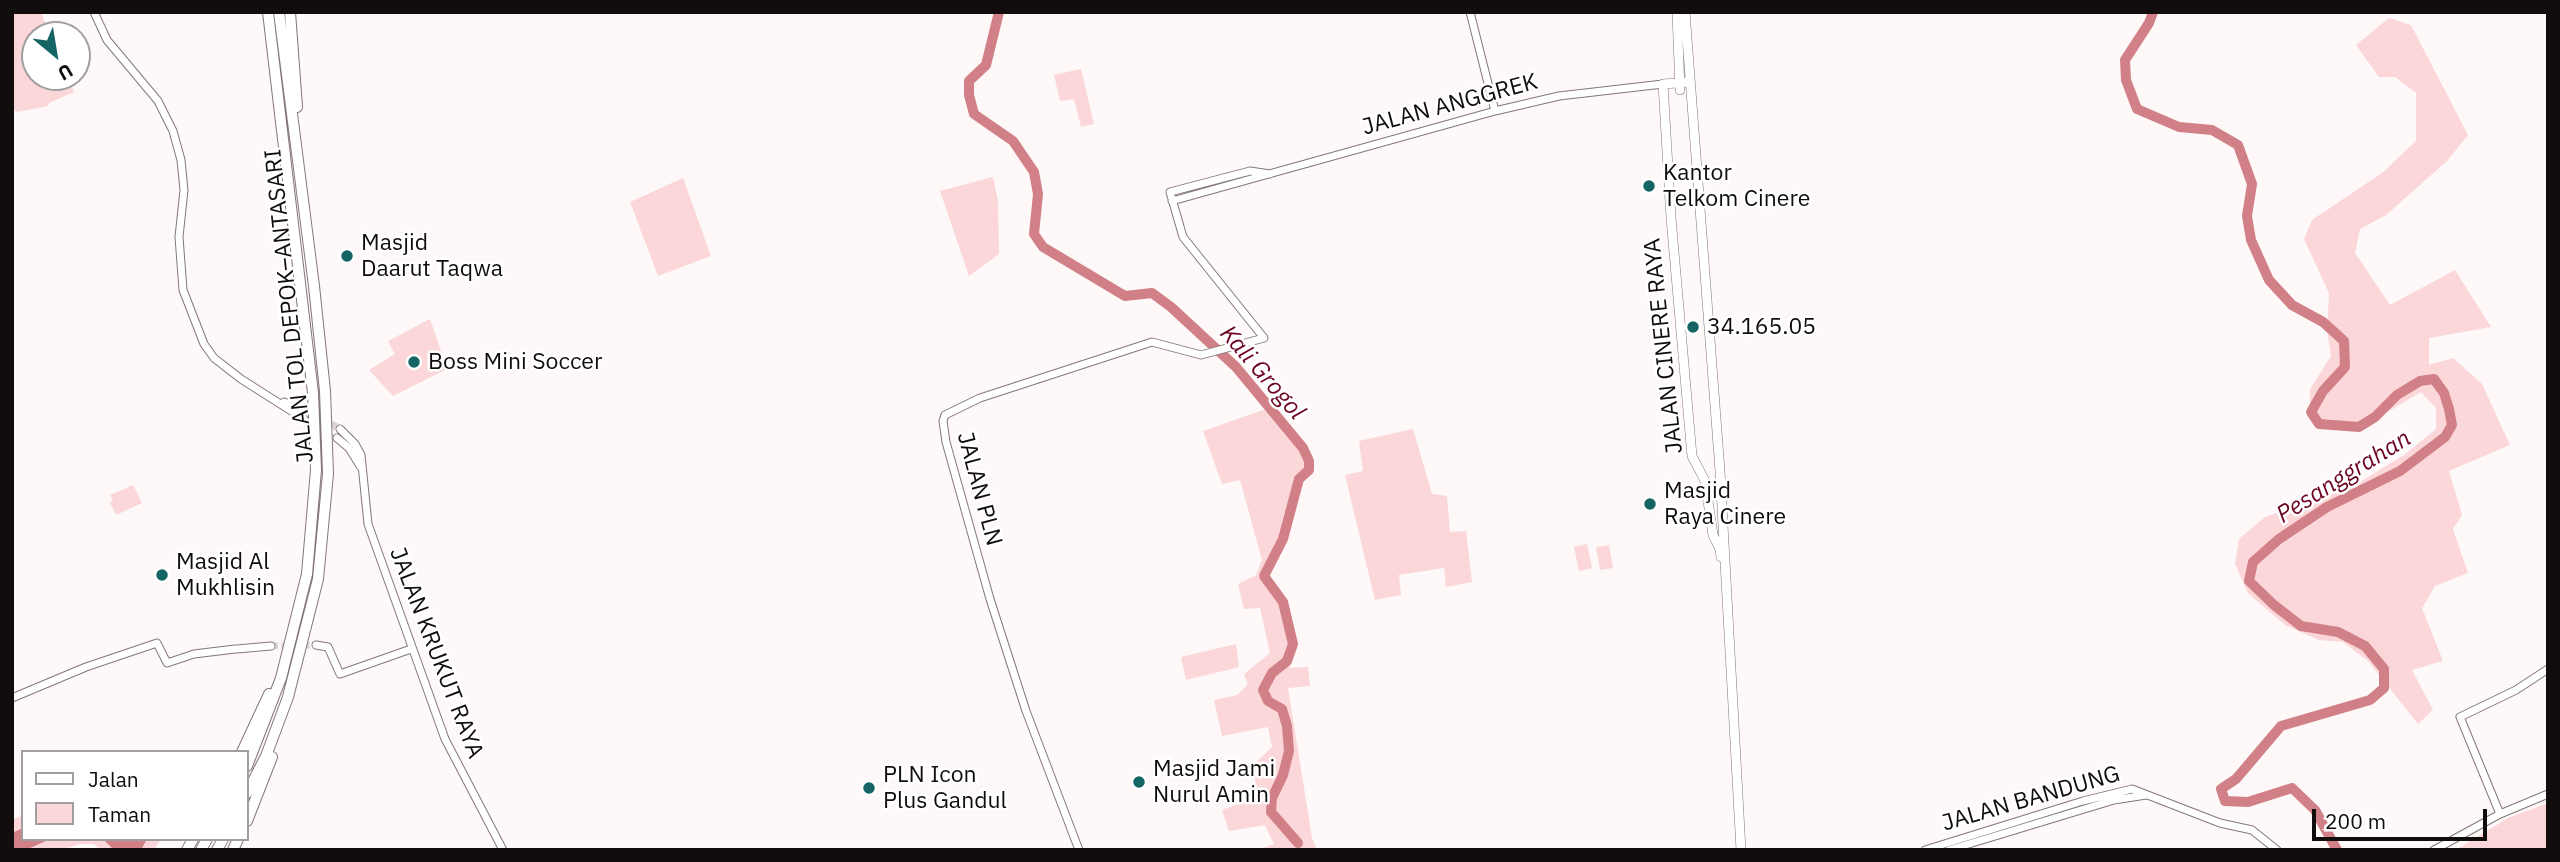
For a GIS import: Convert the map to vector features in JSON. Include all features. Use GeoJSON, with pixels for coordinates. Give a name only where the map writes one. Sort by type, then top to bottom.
{"type":"FeatureCollection","features":[{"type":"Feature","properties":{"kind":"highway","name":"JALAN TOL DEPOK–ANTASARI"},"geometry":{"type":"LineString","coordinates":[[248,763],[281,678],[307,574],[316,439],[268,12]]}},
{"type":"Feature","properties":{"kind":"highway","name":"JALAN TOL DEPOK–ANTASARI"},"geometry":{"type":"LineString","coordinates":[[248,791],[266,756],[288,697],[318,579],[328,474],[325,391],[279,12]]}},
{"type":"Feature","properties":{"kind":"highway"},"geometry":{"type":"LineString","coordinates":[[290,12],[297,90],[296,147]]}},
{"type":"Feature","properties":{"kind":"highway"},"geometry":{"type":"LineString","coordinates":[[243,750],[266,697],[281,678]]}},
{"type":"Feature","properties":{"kind":"highway"},"geometry":{"type":"LineString","coordinates":[[248,818],[276,743],[288,697]]}},
{"type":"Feature","properties":{"kind":"main road"},"geometry":{"type":"LineString","coordinates":[[1677,12],[1684,86]]}},
{"type":"Feature","properties":{"kind":"main road"},"geometry":{"type":"LineString","coordinates":[[1684,86],[1685,12]]}},
{"type":"Feature","properties":{"kind":"main road","name":"JALAN ANGGREK"},"geometry":{"type":"LineString","coordinates":[[1663,87],[1684,86]]}},
{"type":"Feature","properties":{"kind":"main road","name":"JALAN CINERE RAYA"},"geometry":{"type":"LineString","coordinates":[[1684,86],[1695,160],[1720,471],[1741,850]]}},
{"type":"Feature","properties":{"kind":"main road","name":"JALAN CINERE RAYA"},"geometry":{"type":"LineString","coordinates":[[1663,87],[1692,457],[1705,481],[1713,535],[1720,549],[1735,850]]}},
{"type":"Feature","properties":{"kind":"main road","name":"JALAN CINERE RAYA"},"geometry":{"type":"LineString","coordinates":[[1695,160],[1692,168],[1714,471]]}},
{"type":"Feature","properties":{"kind":"street"},"geometry":{"type":"LineString","coordinates":[[94,12],[107,40],[158,101],[173,131],[181,160],[184,190],[179,237],[183,289],[204,344],[214,358],[241,379],[304,419]]}},
{"type":"Feature","properties":{"kind":"street"},"geometry":{"type":"LineString","coordinates":[[1470,12],[1495,111]]}},
{"type":"Feature","properties":{"kind":"street","name":"JALAN ANGGREK"},"geometry":{"type":"LineString","coordinates":[[1270,174],[1250,172],[1170,192],[1172,201],[1270,174],[1495,111],[1559,96],[1642,86],[1663,87]]}},
{"type":"Feature","properties":{"kind":"street","name":"JALAN PLN"},"geometry":{"type":"LineString","coordinates":[[1079,850],[1026,711],[987,588],[946,442],[943,421],[945,415],[980,398],[1152,342],[1200,355],[1264,338],[1184,237],[1172,201]]}},
{"type":"Feature","properties":{"kind":"street"},"geometry":{"type":"LineString","coordinates":[[273,398],[306,409]]}},
{"type":"Feature","properties":{"kind":"street","name":"JALAN KRUKUT RAYA"},"geometry":{"type":"LineString","coordinates":[[340,429],[355,444],[363,470],[368,524],[445,739],[503,850]]}},
{"type":"Feature","properties":{"kind":"street"},"geometry":{"type":"LineString","coordinates":[[337,438],[349,448],[363,470]]}},
{"type":"Feature","properties":{"kind":"street"},"geometry":{"type":"LineString","coordinates":[[12,698],[86,667],[157,643],[167,663],[194,654],[271,646]]}},
{"type":"Feature","properties":{"kind":"street"},"geometry":{"type":"LineString","coordinates":[[316,645],[328,647],[340,674],[411,649]]}},
{"type":"Feature","properties":{"kind":"street"},"geometry":{"type":"LineString","coordinates":[[2500,814],[2460,717],[2516,690],[2548,669]]}},
{"type":"Feature","properties":{"kind":"street","name":"JALAN BANDUNG"},"geometry":{"type":"LineString","coordinates":[[1925,850],[2083,800],[2132,789],[2220,823],[2252,830],[2277,850]]}},
{"type":"Feature","properties":{"kind":"street"},"geometry":{"type":"LineString","coordinates":[[2434,850],[2500,814],[2548,794]]}},
{"type":"Feature","properties":{"kind":"street","name":"JALAN BANDUNG"},"geometry":{"type":"LineString","coordinates":[[1949,850],[2114,800],[2147,795]]}},
{"type":"Feature","properties":{"kind":"green space"},"geometry":{"type":"Polygon","coordinates":[[[12,12],[41,12],[45,21],[21,21],[21,91],[74,92],[49,103],[48,106],[17,112],[12,108],[12,12]]]}},
{"type":"Feature","properties":{"kind":"green space"},"geometry":{"type":"Polygon","coordinates":[[[2389,18],[2411,25],[2468,135],[2447,161],[2386,215],[2360,229],[2355,253],[2390,305],[2455,270],[2491,327],[2429,338],[2429,365],[2453,358],[2482,384],[2510,445],[2449,471],[2462,515],[2453,529],[2468,573],[2435,586],[2422,608],[2443,661],[2412,670],[2433,710],[2418,724],[2368,661],[2343,642],[2319,640],[2285,625],[2248,593],[2235,564],[2239,539],[2265,517],[2350,488],[2404,455],[2436,429],[2436,408],[2421,392],[2359,429],[2328,427],[2310,414],[2310,389],[2331,356],[2327,331],[2329,293],[2304,239],[2312,220],[2382,173],[2416,141],[2416,93],[2395,77],[2379,77],[2356,45],[2389,18]]]}},
{"type":"Feature","properties":{"kind":"green space"},"geometry":{"type":"Polygon","coordinates":[[[1081,69],[1094,124],[1081,127],[1074,99],[1060,101],[1054,75],[1081,69]]]}},
{"type":"Feature","properties":{"kind":"green space"},"geometry":{"type":"Polygon","coordinates":[[[993,177],[998,201],[999,254],[969,276],[940,191],[993,177]]]}},
{"type":"Feature","properties":{"kind":"green space"},"geometry":{"type":"Polygon","coordinates":[[[683,178],[711,256],[658,276],[630,202],[683,178]]]}},
{"type":"Feature","properties":{"kind":"green space","name":"Boss Mini Soccer"},"geometry":{"type":"Polygon","coordinates":[[[430,319],[447,369],[393,396],[369,370],[395,354],[388,341],[430,319]]]}},
{"type":"Feature","properties":{"kind":"green space"},"geometry":{"type":"Polygon","coordinates":[[[1269,408],[1311,466],[1299,480],[1267,578],[1278,591],[1293,651],[1290,668],[1308,667],[1310,686],[1288,688],[1312,838],[1317,850],[1258,850],[1274,844],[1265,825],[1229,831],[1222,810],[1246,801],[1257,793],[1253,765],[1272,747],[1268,727],[1222,736],[1214,700],[1237,695],[1248,684],[1244,674],[1270,653],[1260,608],[1244,609],[1238,584],[1256,575],[1262,560],[1240,480],[1222,484],[1203,431],[1269,408]]]}},
{"type":"Feature","properties":{"kind":"green space"},"geometry":{"type":"Polygon","coordinates":[[[1413,429],[1432,494],[1447,496],[1450,532],[1466,531],[1472,582],[1446,587],[1444,568],[1399,575],[1401,595],[1375,600],[1345,475],[1363,471],[1359,441],[1413,429]]]}},
{"type":"Feature","properties":{"kind":"green space"},"geometry":{"type":"Polygon","coordinates":[[[133,485],[142,503],[116,515],[110,503],[113,500],[110,495],[133,485]]]}},
{"type":"Feature","properties":{"kind":"green space"},"geometry":{"type":"Polygon","coordinates":[[[1587,544],[1592,568],[1579,571],[1574,547],[1587,544]]]}},
{"type":"Feature","properties":{"kind":"green space"},"geometry":{"type":"Polygon","coordinates":[[[1609,545],[1613,568],[1600,570],[1596,547],[1609,545]]]}},
{"type":"Feature","properties":{"kind":"green space"},"geometry":{"type":"Polygon","coordinates":[[[1236,644],[1239,667],[1186,680],[1181,657],[1236,644]]]}},
{"type":"Feature","properties":{"kind":"green space"},"geometry":{"type":"Polygon","coordinates":[[[2548,803],[2548,850],[2456,850],[2508,818],[2548,803]]]}},
{"type":"Feature","properties":{"kind":"green space"},"geometry":{"type":"Polygon","coordinates":[[[21,816],[21,841],[160,841],[154,850],[101,850],[94,844],[79,844],[62,850],[12,850],[12,820],[21,816]]]}},
{"type":"Feature","properties":{"kind":"shaded area"},"geometry":{"type":"Polygon","coordinates":[[[21,829],[21,841],[46,841],[26,850],[12,850],[12,833],[21,829]]]}},
{"type":"Feature","properties":{"kind":"shaded area"},"geometry":{"type":"Polygon","coordinates":[[[105,841],[146,841],[141,850],[114,850],[105,841]]]}},
{"type":"Feature","properties":{"kind":"waterway","name":"Kali Grogol"},"geometry":{"type":"LineString","coordinates":[[999,12],[986,65],[969,81],[969,95],[974,114],[1013,141],[1034,172],[1038,194],[1034,234],[1043,247],[1125,296],[1152,293],[1171,307],[1236,367],[1303,448],[1309,461],[1309,470],[1299,479],[1283,539],[1264,576],[1283,602],[1293,644],[1287,661],[1272,673],[1263,690],[1268,701],[1282,709],[1287,726],[1289,751],[1283,775],[1272,798],[1271,812],[1298,843]]}},
{"type":"Feature","properties":{"kind":"waterway","name":"Pesanggrahan"},"geometry":{"type":"LineString","coordinates":[[2153,12],[2125,60],[2126,80],[2137,109],[2179,127],[2212,130],[2238,145],[2252,184],[2247,216],[2251,240],[2269,280],[2292,305],[2323,322],[2344,341],[2345,367],[2323,391],[2311,412],[2319,424],[2359,427],[2375,417],[2397,395],[2420,381],[2434,379],[2444,393],[2449,409],[2452,425],[2445,437],[2400,471],[2327,507],[2279,539],[2253,562],[2249,581],[2274,605],[2301,626],[2338,632],[2365,646],[2384,669],[2384,688],[2370,700],[2281,726],[2236,779],[2221,789],[2225,801],[2248,802],[2292,788],[2315,810],[2337,850]]}},
{"type":"Feature","properties":{"kind":"tunnel"},"geometry":{"type":"LineString","coordinates":[[312,413],[340,429]]}},
{"type":"Feature","properties":{"kind":"tunnel"},"geometry":{"type":"LineString","coordinates":[[271,646],[316,645]]}},
{"type":"Feature","properties":{"kind":"place","name":"Kantor Telkom Cinere"},"geometry":{"type":"Point","coordinates":[1649,186]}},
{"type":"Feature","properties":{"kind":"place","name":"Masjid Daarut Taqwa"},"geometry":{"type":"Point","coordinates":[347,256]}},
{"type":"Feature","properties":{"kind":"place","name":"34.165.05"},"geometry":{"type":"Point","coordinates":[1693,327]}},
{"type":"Feature","properties":{"kind":"place","name":"Boss Mini Soccer"},"geometry":{"type":"Point","coordinates":[414,362]}},
{"type":"Feature","properties":{"kind":"place","name":"Masjid Raya Cinere"},"geometry":{"type":"Point","coordinates":[1650,504]}},
{"type":"Feature","properties":{"kind":"place","name":"Masjid Al Mukhlisin"},"geometry":{"type":"Point","coordinates":[162,575]}},
{"type":"Feature","properties":{"kind":"place","name":"Masjid Jami Nurul Amin"},"geometry":{"type":"Point","coordinates":[1139,782]}},
{"type":"Feature","properties":{"kind":"place","name":"PLN Icon Plus Gandul"},"geometry":{"type":"Point","coordinates":[869,788]}}]}
